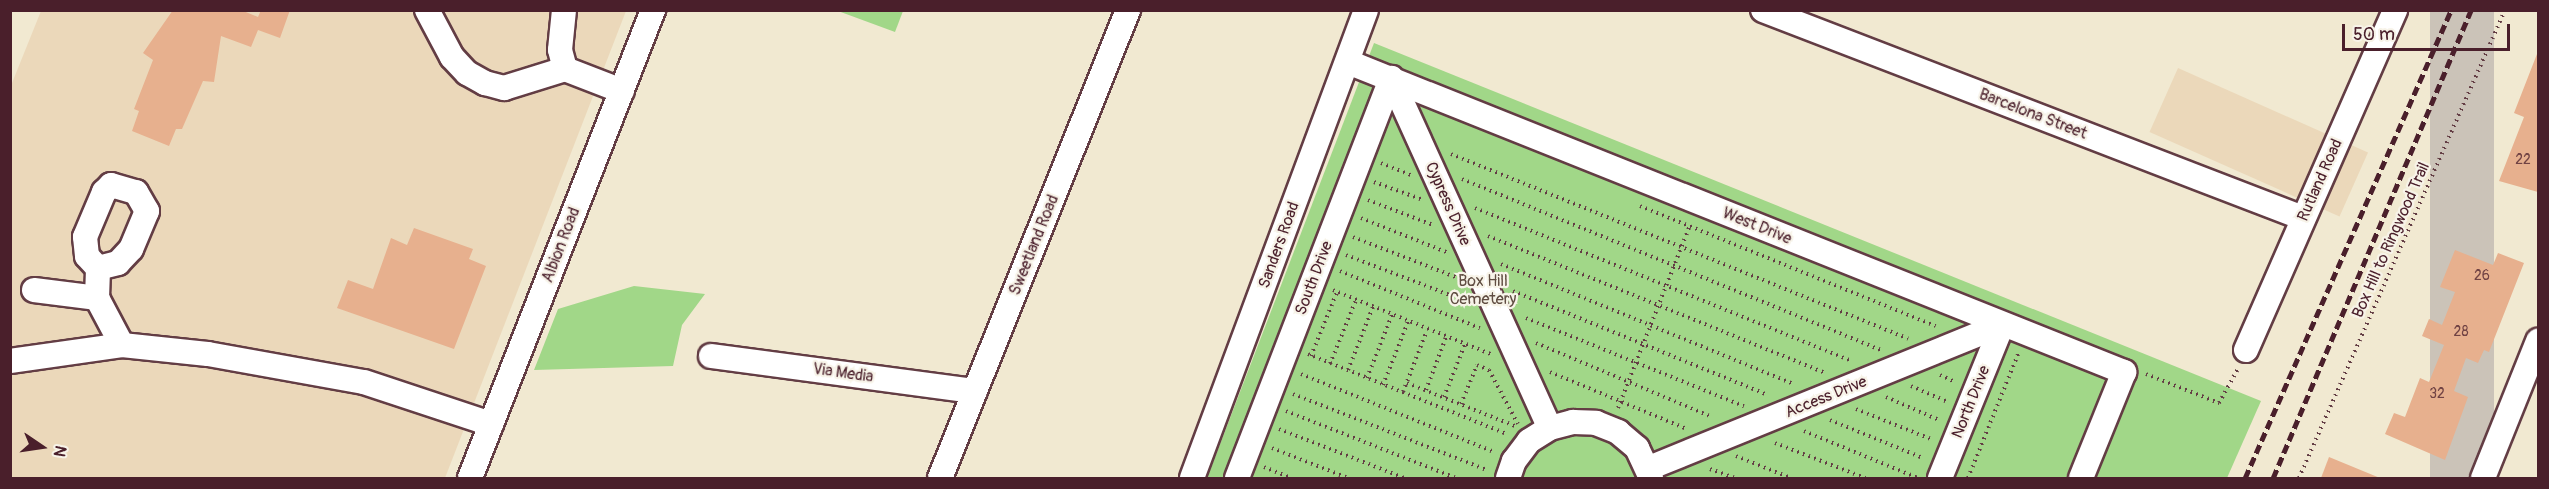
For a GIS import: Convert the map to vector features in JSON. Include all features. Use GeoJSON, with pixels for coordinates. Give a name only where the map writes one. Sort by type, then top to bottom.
{"type":"FeatureCollection","features":[{"type":"Feature","properties":{"kind":"street"},"geometry":{"type":"LineString","coordinates":[[427,10],[452,57],[466,73],[485,83],[504,88],[565,69],[622,91]]}},
{"type":"Feature","properties":{"kind":"street"},"geometry":{"type":"LineString","coordinates":[[564,10],[560,50],[565,69]]}},
{"type":"Feature","properties":{"kind":"street","name":"Albion Road"},"geometry":{"type":"LineString","coordinates":[[470,478],[653,10]]}},
{"type":"Feature","properties":{"kind":"street","name":"Sweetland Road"},"geometry":{"type":"LineString","coordinates":[[940,478],[1128,10]]}},
{"type":"Feature","properties":{"kind":"street","name":"Sanders Road"},"geometry":{"type":"LineString","coordinates":[[1192,478],[1366,10]]}},
{"type":"Feature","properties":{"kind":"street","name":"Barcelona Street"},"geometry":{"type":"LineString","coordinates":[[1763,10],[2303,218]]}},
{"type":"Feature","properties":{"kind":"street","name":"Rutland Road"},"geometry":{"type":"LineString","coordinates":[[2246,351],[2395,10]]}},
{"type":"Feature","properties":{"kind":"street","name":"West Drive"},"geometry":{"type":"LineString","coordinates":[[1348,62],[2124,372]]}},
{"type":"Feature","properties":{"kind":"street","name":"Cypress Drive"},"geometry":{"type":"LineString","coordinates":[[1391,78],[1550,428]]}},
{"type":"Feature","properties":{"kind":"street","name":"South Drive"},"geometry":{"type":"LineString","coordinates":[[1237,478],[1391,78]]}},
{"type":"Feature","properties":{"kind":"street"},"geometry":{"type":"LineString","coordinates":[[98,268],[97,298],[122,345]]}},
{"type":"Feature","properties":{"kind":"street"},"geometry":{"type":"LineString","coordinates":[[34,290],[97,298]]}},
{"type":"Feature","properties":{"kind":"street","name":"Access Drive"},"geometry":{"type":"LineString","coordinates":[[1650,473],[1711,443],[2002,325]]}},
{"type":"Feature","properties":{"kind":"street","name":"North Drive"},"geometry":{"type":"LineString","coordinates":[[1957,437],[2002,325]]}},
{"type":"Feature","properties":{"kind":"street"},"geometry":{"type":"LineString","coordinates":[[2483,478],[2538,341]]}},
{"type":"Feature","properties":{"kind":"street"},"geometry":{"type":"LineString","coordinates":[[10,361],[122,345],[208,354],[364,382],[491,424]]}},
{"type":"Feature","properties":{"kind":"street","name":"Via Media"},"geometry":{"type":"LineString","coordinates":[[711,356],[975,391]]}},
{"type":"Feature","properties":{"kind":"street"},"geometry":{"type":"LineString","coordinates":[[2081,478],[2124,372]]}},
{"type":"Feature","properties":{"kind":"street"},"geometry":{"type":"LineString","coordinates":[[1512,464],[1550,428],[1573,422],[1611,428],[1637,448],[1650,473]]}},
{"type":"Feature","properties":{"kind":"path","name":"Box Hill to Ringwood Trail"},"geometry":{"type":"LineString","coordinates":[[2299,478],[2505,10]]}},
{"type":"Feature","properties":{"kind":"path"},"geometry":{"type":"LineString","coordinates":[[1419,141],[1938,351]]}},
{"type":"Feature","properties":{"kind":"path"},"geometry":{"type":"LineString","coordinates":[[1611,428],[1700,202]]}},
{"type":"Feature","properties":{"kind":"path"},"geometry":{"type":"LineString","coordinates":[[1635,204],[1967,339]]}},
{"type":"Feature","properties":{"kind":"path"},"geometry":{"type":"LineString","coordinates":[[1337,219],[1478,270],[1651,325],[1825,397],[1957,437]]}},
{"type":"Feature","properties":{"kind":"path"},"geometry":{"type":"LineString","coordinates":[[1337,219],[1478,270],[1644,344],[1798,408],[1957,437]]}},
{"type":"Feature","properties":{"kind":"path"},"geometry":{"type":"LineString","coordinates":[[1337,219],[1478,270],[1659,304],[1855,384],[1957,437]]}},
{"type":"Feature","properties":{"kind":"path"},"geometry":{"type":"LineString","coordinates":[[1337,219],[1478,270],[1636,362],[1918,478]]}},
{"type":"Feature","properties":{"kind":"path"},"geometry":{"type":"LineString","coordinates":[[1337,219],[1478,270],[1666,286],[1882,374],[1957,437]]}},
{"type":"Feature","properties":{"kind":"path"},"geometry":{"type":"LineString","coordinates":[[1337,219],[1478,270],[1628,381],[1865,478]]}},
{"type":"Feature","properties":{"kind":"path"},"geometry":{"type":"LineString","coordinates":[[1337,219],[1478,270],[1674,266],[1910,362],[1957,437]]}},
{"type":"Feature","properties":{"kind":"path"},"geometry":{"type":"LineString","coordinates":[[1270,394],[1311,356],[1337,292],[1337,219]]}},
{"type":"Feature","properties":{"kind":"path"},"geometry":{"type":"LineString","coordinates":[[1444,397],[1465,344],[1478,270]]}},
{"type":"Feature","properties":{"kind":"path"},"geometry":{"type":"LineString","coordinates":[[1478,270],[1621,400],[1791,478]]}},
{"type":"Feature","properties":{"kind":"path"},"geometry":{"type":"LineString","coordinates":[[1337,292],[1465,344]]}},
{"type":"Feature","properties":{"kind":"path"},"geometry":{"type":"LineString","coordinates":[[1330,363],[1356,300]]}},
{"type":"Feature","properties":{"kind":"path"},"geometry":{"type":"LineString","coordinates":[[1348,371],[1373,307]]}},
{"type":"Feature","properties":{"kind":"path"},"geometry":{"type":"LineString","coordinates":[[1367,378],[1392,315]]}},
{"type":"Feature","properties":{"kind":"path"},"geometry":{"type":"LineString","coordinates":[[1383,385],[1408,322]]}},
{"type":"Feature","properties":{"kind":"path"},"geometry":{"type":"LineString","coordinates":[[1403,392],[1427,330]]}},
{"type":"Feature","properties":{"kind":"path"},"geometry":{"type":"LineString","coordinates":[[1968,478],[2026,334]]}},
{"type":"Feature","properties":{"kind":"path"},"geometry":{"type":"LineString","coordinates":[[1426,390],[1446,337]]}},
{"type":"Feature","properties":{"kind":"path"},"geometry":{"type":"LineString","coordinates":[[2124,372],[2137,370],[2219,403],[2246,351]]}},
{"type":"Feature","properties":{"kind":"path"},"geometry":{"type":"LineString","coordinates":[[1311,356],[1403,392],[1512,464]]}},
{"type":"Feature","properties":{"kind":"path"},"geometry":{"type":"LineString","coordinates":[[1407,383],[1520,428],[1489,370],[1477,365],[1461,404]]}},
{"type":"Feature","properties":{"kind":"path"},"geometry":{"type":"LineString","coordinates":[[1270,394],[1512,464]]}},
{"type":"Feature","properties":{"kind":"path"},"geometry":{"type":"LineString","coordinates":[[1270,394],[1512,464]]}},
{"type":"Feature","properties":{"kind":"path"},"geometry":{"type":"LineString","coordinates":[[1270,394],[1348,478]]}},
{"type":"Feature","properties":{"kind":"path"},"geometry":{"type":"LineString","coordinates":[[1270,394],[1405,478]]}},
{"type":"Feature","properties":{"kind":"path"},"geometry":{"type":"LineString","coordinates":[[1270,394],[1456,478]]}},
{"type":"Feature","properties":{"kind":"shaded area"},"geometry":{"type":"Polygon","coordinates":[[[41,11],[626,11],[445,478],[11,478],[10,88],[41,11]]]}},
{"type":"Feature","properties":{"kind":"shaded area"},"geometry":{"type":"Polygon","coordinates":[[[2430,11],[2494,11],[2494,478],[2430,478],[2430,11]]]}},
{"type":"Feature","properties":{"kind":"shaded area"},"geometry":{"type":"Polygon","coordinates":[[[2178,68],[2368,153],[2340,217],[2150,132],[2178,68]]]}},
{"type":"Feature","properties":{"kind":"green space"},"geometry":{"type":"Polygon","coordinates":[[[838,11],[903,11],[895,32],[838,11]]]}},
{"type":"Feature","properties":{"kind":"green space","name":"Box Hill Cemetery"},"geometry":{"type":"Polygon","coordinates":[[[1374,43],[2261,401],[2227,478],[1207,478],[1374,43]]]}},
{"type":"Feature","properties":{"kind":"green space"},"geometry":{"type":"Polygon","coordinates":[[[634,286],[705,294],[682,325],[673,366],[534,370],[558,309],[634,286]]]}},
{"type":"Feature","properties":{"kind":"building"},"geometry":{"type":"Polygon","coordinates":[[[173,10],[241,10],[258,17],[261,10],[290,10],[280,38],[258,30],[251,47],[221,36],[214,82],[203,81],[182,129],[176,129],[169,146],[132,131],[139,111],[134,109],[153,60],[143,53],[173,10]]]}},
{"type":"Feature","properties":{"kind":"building"},"geometry":{"type":"Polygon","coordinates":[[[2537,54],[2538,192],[2499,181],[2524,117],[2514,113],[2537,54]]]}},
{"type":"Feature","properties":{"kind":"building"},"geometry":{"type":"Polygon","coordinates":[[[414,228],[473,249],[469,259],[486,266],[454,349],[337,308],[348,280],[373,289],[391,238],[407,245],[414,228]]]}},
{"type":"Feature","properties":{"kind":"building"},"geometry":{"type":"Polygon","coordinates":[[[2455,250],[2493,265],[2498,253],[2524,263],[2489,352],[2484,350],[2478,363],[2466,358],[2454,391],[2468,397],[2445,460],[2385,434],[2394,413],[2405,417],[2420,378],[2429,382],[2444,345],[2422,336],[2429,319],[2442,325],[2455,292],[2440,287],[2455,250]]]}},
{"type":"Feature","properties":{"kind":"building"},"geometry":{"type":"Polygon","coordinates":[[[2329,457],[2380,478],[2321,478],[2329,457]]]}},
{"type":"Feature","properties":{"kind":"railway"},"geometry":{"type":"LineString","coordinates":[[2245,478],[2451,10]]}},
{"type":"Feature","properties":{"kind":"railway"},"geometry":{"type":"LineString","coordinates":[[2273,478],[2471,10]]}}]}
